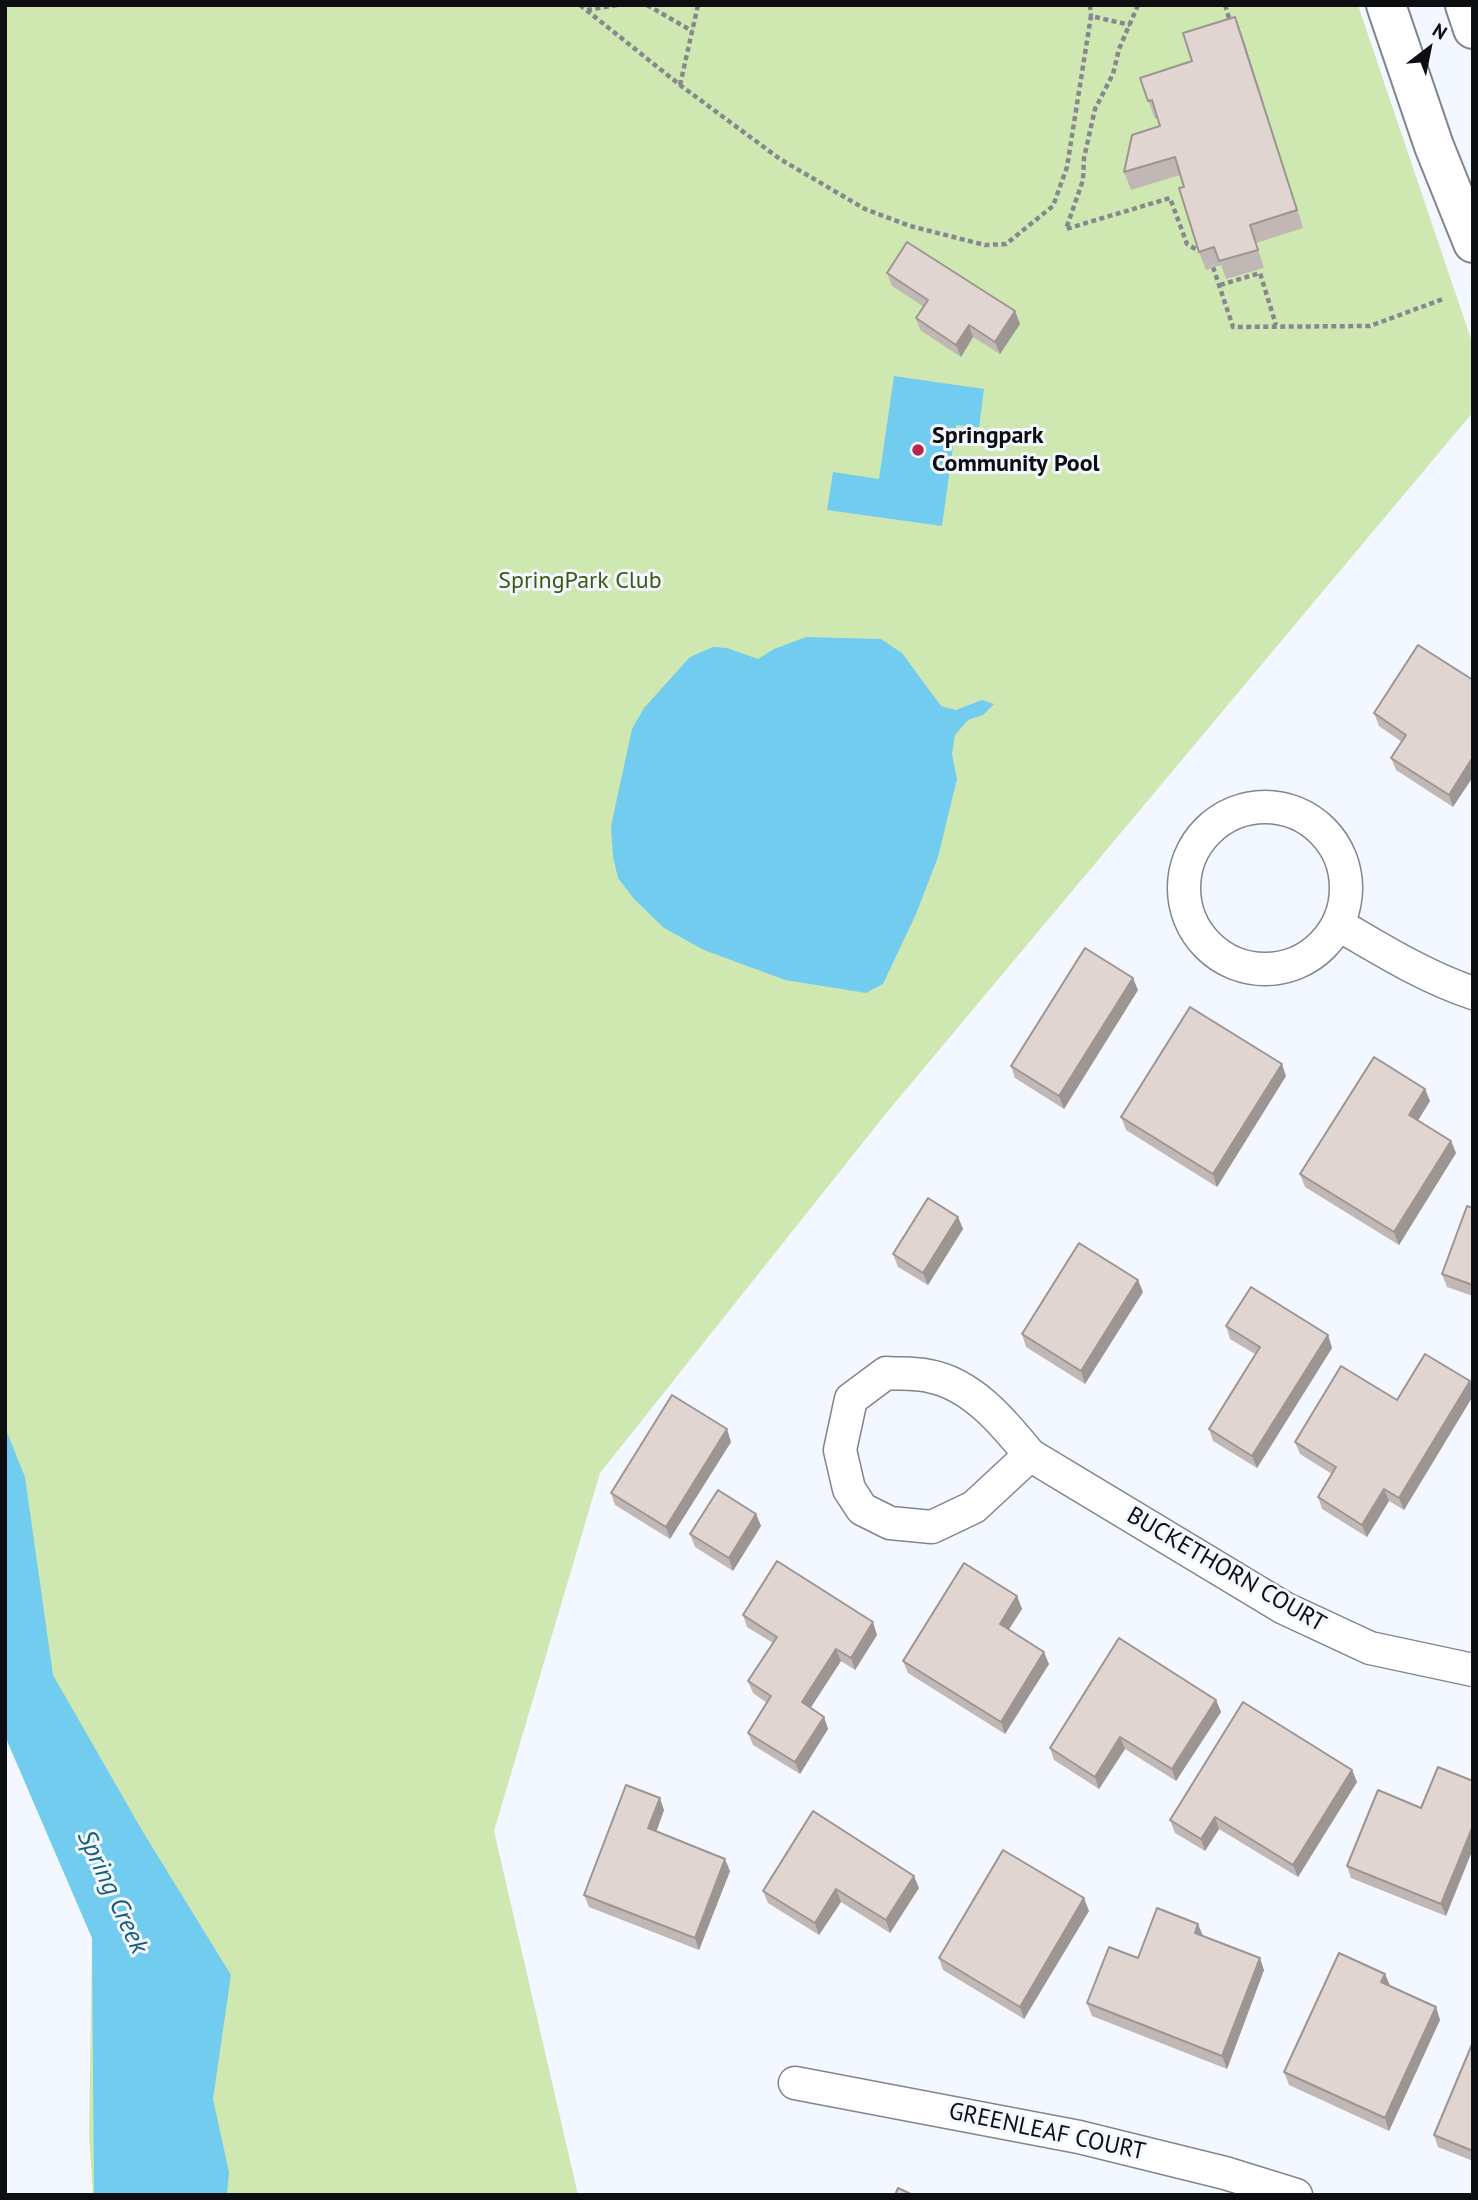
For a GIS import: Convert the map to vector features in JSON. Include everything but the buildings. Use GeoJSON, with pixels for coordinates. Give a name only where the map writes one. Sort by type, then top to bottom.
{"type":"FeatureCollection","features":[{"type":"Feature","properties":{"kind":"street"},"geometry":{"type":"LineString","coordinates":[[1386,5],[1434,146],[1473,243]]}},
{"type":"Feature","properties":{"kind":"street"},"geometry":{"type":"LineString","coordinates":[[1465,5],[1473,29]]}},
{"type":"Feature","properties":{"kind":"street"},"geometry":{"type":"LineString","coordinates":[[1273,806],[1310,819],[1337,849],[1348,887],[1339,925],[1314,955],[1277,970],[1237,966],[1204,944],[1185,909],[1184,870],[1202,834],[1233,811],[1273,806]]}},
{"type":"Feature","properties":{"kind":"street"},"geometry":{"type":"LineString","coordinates":[[1339,925],[1394,957],[1450,985],[1473,993]]}},
{"type":"Feature","properties":{"kind":"street","name":"BUCKETHORN COURT"},"geometry":{"type":"LineString","coordinates":[[1030,1455],[974,1507],[932,1527],[890,1523],[862,1509],[849,1489],[840,1450],[851,1399],[886,1373],[930,1376],[970,1392],[1030,1455],[1284,1608],[1370,1648],[1473,1670]]}},
{"type":"Feature","properties":{"kind":"street","name":"GREENLEAF COURT"},"geometry":{"type":"LineString","coordinates":[[795,2083],[1079,2137],[1225,2173],[1296,2195]]}},
{"type":"Feature","properties":{"kind":"path"},"geometry":{"type":"LineString","coordinates":[[580,5],[680,85],[780,159],[865,209],[910,226],[985,245],[1006,244],[1053,206],[1067,167],[1091,16],[1090,5]]}},
{"type":"Feature","properties":{"kind":"path"},"geometry":{"type":"LineString","coordinates":[[586,10],[617,5]]}},
{"type":"Feature","properties":{"kind":"path"},"geometry":{"type":"LineString","coordinates":[[647,5],[692,31]]}},
{"type":"Feature","properties":{"kind":"path"},"geometry":{"type":"LineString","coordinates":[[680,85],[698,5]]}},
{"type":"Feature","properties":{"kind":"path"},"geometry":{"type":"LineString","coordinates":[[1138,5],[1119,49],[1113,74],[1095,109],[1084,158],[1083,180],[1066,229],[1170,198],[1187,244],[1199,251]]}},
{"type":"Feature","properties":{"kind":"path"},"geometry":{"type":"LineString","coordinates":[[1225,5],[1232,26]]}},
{"type":"Feature","properties":{"kind":"path"},"geometry":{"type":"LineString","coordinates":[[1091,16],[1130,24]]}},
{"type":"Feature","properties":{"kind":"path"},"geometry":{"type":"LineString","coordinates":[[1213,267],[1233,327],[1370,326],[1443,299]]}},
{"type":"Feature","properties":{"kind":"path"},"geometry":{"type":"LineString","coordinates":[[1220,285],[1260,273],[1276,325]]}},
{"type":"Feature","properties":{"kind":"green space","name":"SpringPark Club"},"geometry":{"type":"Polygon","coordinates":[[[5,5],[1358,5],[1473,345],[1473,412],[888,1111],[600,1473],[494,1831],[578,2195],[93,2195],[89,2136],[92,1938],[5,1736],[5,5]]]}},
{"type":"Feature","properties":{"kind":"water","name":"Springpark Community Pool"},"geometry":{"type":"Polygon","coordinates":[[[894,376],[984,389],[979,427],[956,425],[942,526],[827,510],[833,472],[879,479],[894,376]]]}},
{"type":"Feature","properties":{"kind":"water"},"geometry":{"type":"Polygon","coordinates":[[[806,637],[881,639],[902,653],[941,706],[956,710],[982,700],[994,704],[983,715],[968,720],[955,735],[952,754],[957,779],[938,857],[916,914],[883,984],[866,993],[785,980],[704,950],[664,928],[634,899],[618,878],[613,857],[611,826],[632,729],[644,708],[690,657],[713,647],[727,648],[758,659],[774,649],[806,637]]]}},
{"type":"Feature","properties":{"kind":"water","name":"Spring Creek"},"geometry":{"type":"Polygon","coordinates":[[[5,1427],[25,1477],[53,1675],[143,1832],[231,1975],[213,2099],[229,2172],[227,2195],[94,2195],[92,1938],[5,1736],[5,1427]]]}},
{"type":"Feature","properties":{"kind":"place","name":"Springpark Community Pool"},"geometry":{"type":"Point","coordinates":[918,450]}}]}
